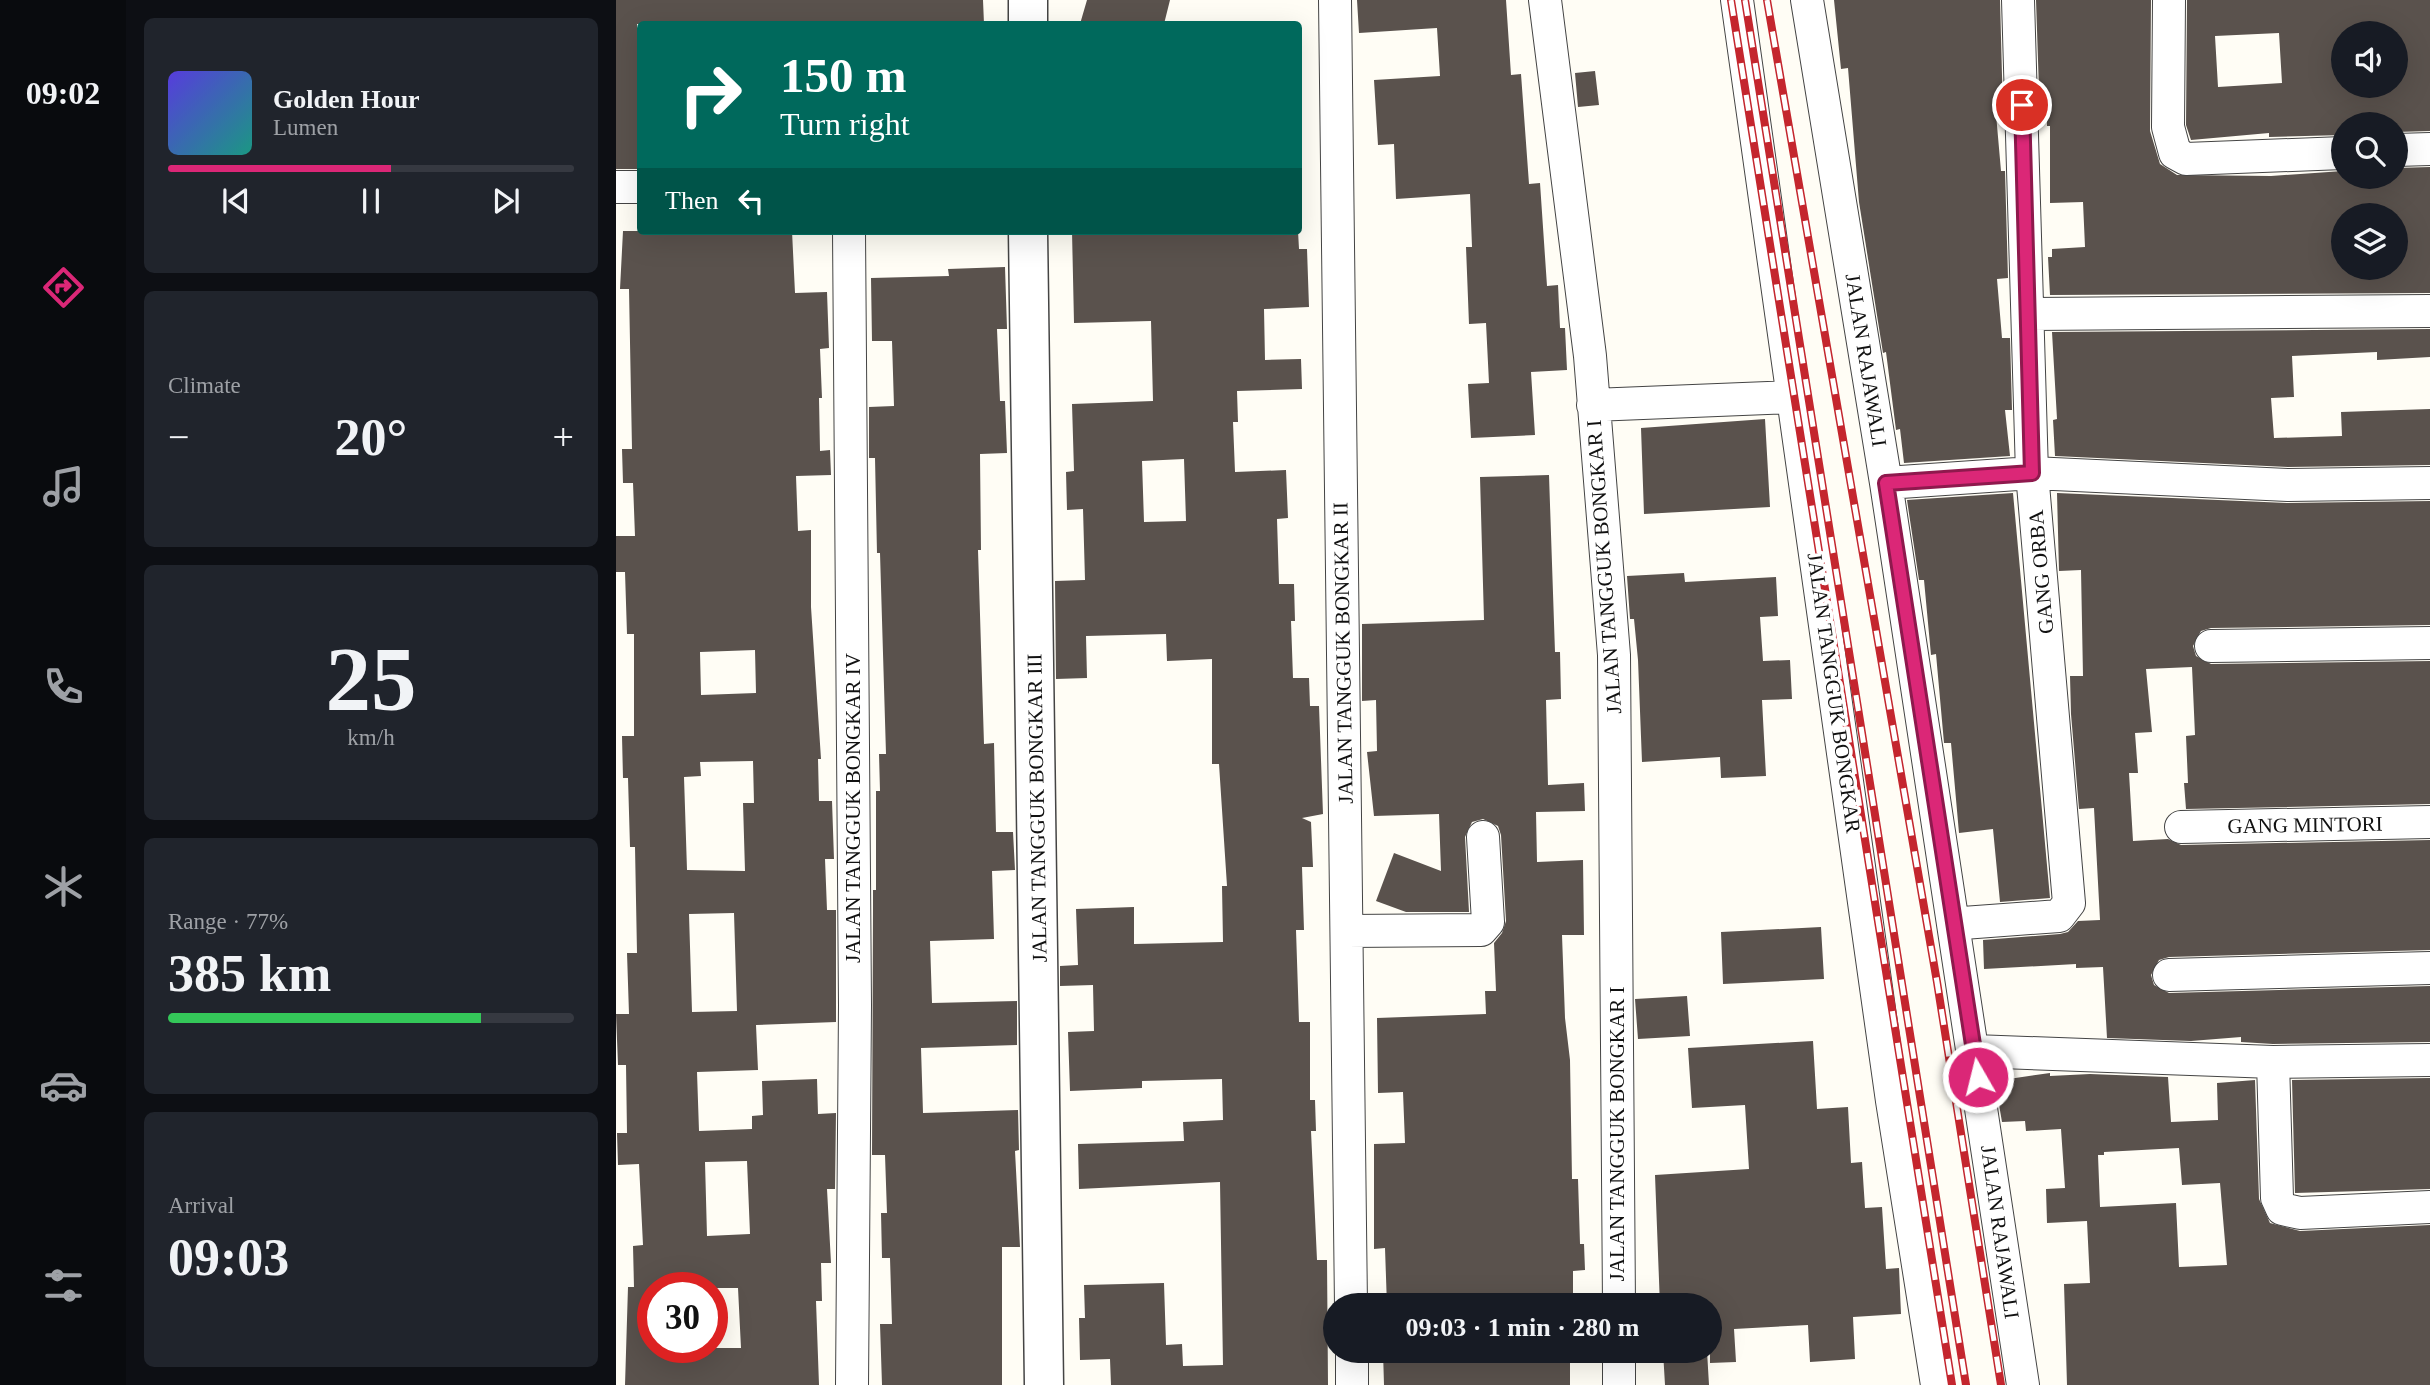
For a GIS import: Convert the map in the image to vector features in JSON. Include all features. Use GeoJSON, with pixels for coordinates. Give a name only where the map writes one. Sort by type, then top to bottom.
{"type":"FeatureCollection","features":[{"type":"Feature","properties":{"kind":"street"},"geometry":{"type":"LineString","coordinates":[[1028,0],[1028,21]]}},
{"type":"Feature","properties":{"kind":"street","name":"JALAN TANGGUK BONGKAR II"},"geometry":{"type":"LineString","coordinates":[[1335,0],[1351,1293]]}},
{"type":"Feature","properties":{"kind":"street","name":"JALAN TANGGUK BONGKAR I"},"geometry":{"type":"LineString","coordinates":[[1545,0],[1562,119],[1593,405],[1614,655],[1619,1293]]}},
{"type":"Feature","properties":{"kind":"street","name":"JALAN TANGGUK BONGKAR"},"geometry":{"type":"LineString","coordinates":[[1737,0],[1892,1101],[1937,1385]]}},
{"type":"Feature","properties":{"kind":"street","name":"JALAN RAJAWALI"},"geometry":{"type":"LineString","coordinates":[[1807,0],[1886,483],[2023,1385]]}},
{"type":"Feature","properties":{"kind":"street","name":"GANG ORBA"},"geometry":{"type":"LineString","coordinates":[[1963,923],[2059,916],[2069,903],[2032,473],[2018,0]]}},
{"type":"Feature","properties":{"kind":"street"},"geometry":{"type":"LineString","coordinates":[[2169,0],[2168,127],[2175,153],[2186,159],[2331,153]]}},
{"type":"Feature","properties":{"kind":"street"},"geometry":{"type":"LineString","coordinates":[[2408,150],[2430,149]]}},
{"type":"Feature","properties":{"kind":"street"},"geometry":{"type":"LineString","coordinates":[[616,187],[637,187]]}},
{"type":"Feature","properties":{"kind":"street","name":"JALAN TANGGUK BONGKAR IV"},"geometry":{"type":"LineString","coordinates":[[849,235],[855,1005],[852,1385]]}},
{"type":"Feature","properties":{"kind":"street","name":"JALAN TANGGUK BONGKAR III"},"geometry":{"type":"LineString","coordinates":[[1028,235],[1044,1385]]}},
{"type":"Feature","properties":{"kind":"street"},"geometry":{"type":"LineString","coordinates":[[2028,314],[2430,311]]}},
{"type":"Feature","properties":{"kind":"street"},"geometry":{"type":"LineString","coordinates":[[1593,405],[1793,397]]}},
{"type":"Feature","properties":{"kind":"street"},"geometry":{"type":"LineString","coordinates":[[1886,483],[2032,473],[2288,485],[2430,483]]}},
{"type":"Feature","properties":{"kind":"street"},"geometry":{"type":"LineString","coordinates":[[2211,646],[2430,643]]}},
{"type":"Feature","properties":{"kind":"street","name":"GANG MINTORI"},"geometry":{"type":"LineString","coordinates":[[2181,827],[2430,822]]}},
{"type":"Feature","properties":{"kind":"street"},"geometry":{"type":"LineString","coordinates":[[1347,931],[1481,930],[1488,922],[1483,837]]}},
{"type":"Feature","properties":{"kind":"street"},"geometry":{"type":"LineString","coordinates":[[2169,975],[2430,968]]}},
{"type":"Feature","properties":{"kind":"street"},"geometry":{"type":"LineString","coordinates":[[1974,1051],[2273,1062],[2430,1060]]}},
{"type":"Feature","properties":{"kind":"street"},"geometry":{"type":"LineString","coordinates":[[2273,1062],[2277,1198],[2282,1209],[2300,1213],[2430,1207]]}},
{"type":"Feature","properties":{"kind":"street"},"geometry":{"type":"LineString","coordinates":[[1352,1363],[1352,1385]]}},
{"type":"Feature","properties":{"kind":"street"},"geometry":{"type":"LineString","coordinates":[[1619,1363],[1619,1385]]}},
{"type":"Feature","properties":{"kind":"building"},"geometry":{"type":"Polygon","coordinates":[[[616,0],[983,0],[984,21],[637,21],[637,169],[616,169],[616,0]]]}},
{"type":"Feature","properties":{"kind":"building"},"geometry":{"type":"Polygon","coordinates":[[[1087,0],[1170,0],[1165,21],[1081,21],[1087,0]]]}},
{"type":"Feature","properties":{"kind":"building"},"geometry":{"type":"Polygon","coordinates":[[[1357,0],[1506,0],[1511,75],[1521,74],[1529,184],[1540,183],[1547,286],[1558,285],[1560,328],[1565,328],[1567,370],[1531,372],[1535,435],[1471,438],[1468,384],[1489,383],[1486,323],[1469,324],[1466,247],[1472,247],[1470,194],[1396,199],[1394,144],[1378,145],[1374,80],[1440,76],[1437,28],[1359,33],[1357,0]]]}},
{"type":"Feature","properties":{"kind":"building"},"geometry":{"type":"Polygon","coordinates":[[[1834,0],[2000,0],[2003,113],[1996,114],[2001,171],[2005,171],[2008,278],[1997,279],[2002,338],[2010,338],[2012,410],[2005,410],[2010,456],[1904,463],[1900,429],[1896,430],[1886,352],[1883,353],[1859,202],[1848,68],[1841,69],[1834,0]]]}},
{"type":"Feature","properties":{"kind":"building"},"geometry":{"type":"Polygon","coordinates":[[[2036,0],[2151,0],[2150,131],[2160,164],[2177,175],[2271,176],[2331,172],[2331,189],[2408,189],[2408,168],[2430,167],[2430,293],[2050,295],[2048,257],[2052,257],[2052,249],[2085,247],[2083,202],[2050,203],[2050,126],[2047,126],[2046,90],[2039,90],[2036,0]]]}},
{"type":"Feature","properties":{"kind":"building"},"geometry":{"type":"Polygon","coordinates":[[[2187,0],[2430,0],[2430,131],[2408,132],[2408,112],[2331,112],[2331,135],[2269,137],[2269,133],[2191,140],[2186,125],[2187,0]],[[2279,33],[2215,36],[2218,87],[2282,83],[2279,33]]]}},
{"type":"Feature","properties":{"kind":"building"},"geometry":{"type":"Polygon","coordinates":[[[1595,71],[1599,105],[1578,107],[1575,73],[1595,71]]]}},
{"type":"Feature","properties":{"kind":"building"},"geometry":{"type":"Polygon","coordinates":[[[623,231],[637,231],[637,235],[792,235],[795,293],[827,292],[829,348],[820,349],[820,451],[830,450],[831,475],[796,476],[798,531],[811,530],[811,607],[821,759],[818,759],[819,801],[832,801],[834,859],[825,859],[827,910],[836,910],[836,1022],[756,1025],[758,1070],[697,1072],[699,1131],[752,1129],[752,1116],[763,1115],[762,1081],[817,1079],[818,1114],[836,1113],[835,1189],[827,1189],[831,1263],[821,1263],[822,1301],[816,1301],[819,1385],[625,1385],[628,1287],[634,1287],[633,1246],[643,1245],[639,1164],[618,1165],[617,1133],[627,1133],[626,1065],[618,1065],[616,1014],[629,1014],[627,953],[637,953],[635,847],[630,847],[628,778],[623,778],[622,736],[634,736],[634,634],[627,634],[625,572],[616,572],[616,536],[635,536],[633,483],[623,483],[622,449],[632,449],[629,289],[620,289],[623,231]],[[755,650],[700,652],[701,695],[756,693],[755,650]],[[753,761],[700,762],[701,776],[684,777],[687,870],[745,871],[743,803],[754,803],[753,761]],[[734,913],[689,914],[692,1012],[737,1011],[734,913]],[[747,1161],[705,1162],[707,1236],[750,1234],[747,1161]]]}},
{"type":"Feature","properties":{"kind":"building"},"geometry":{"type":"Polygon","coordinates":[[[1072,235],[1298,235],[1299,249],[1307,249],[1309,307],[1264,309],[1265,360],[1301,359],[1302,389],[1237,391],[1238,422],[1233,422],[1235,472],[1286,470],[1288,518],[1277,519],[1279,584],[1294,584],[1295,621],[1291,621],[1293,678],[1309,678],[1310,706],[1319,706],[1323,814],[1302,818],[1311,822],[1313,867],[1302,867],[1304,930],[1296,930],[1299,1022],[1310,1022],[1310,1100],[1315,1100],[1316,1131],[1311,1131],[1317,1260],[1327,1260],[1327,1293],[1323,1293],[1323,1363],[1328,1363],[1328,1385],[1111,1385],[1110,1359],[1080,1360],[1079,1318],[1085,1318],[1084,1285],[1164,1283],[1166,1345],[1182,1344],[1183,1366],[1223,1365],[1220,1182],[1079,1189],[1078,1144],[1184,1141],[1183,1122],[1223,1120],[1222,1079],[1142,1081],[1142,1088],[1070,1091],[1068,1032],[1094,1031],[1093,985],[1060,986],[1060,966],[1078,965],[1076,909],[1134,907],[1134,944],[1223,942],[1222,886],[1227,886],[1219,764],[1212,764],[1212,659],[1167,661],[1166,634],[1086,636],[1087,678],[1056,679],[1055,581],[1085,580],[1083,509],[1067,510],[1066,472],[1074,471],[1072,404],[1153,401],[1151,321],[1074,323],[1072,235]],[[1184,459],[1142,461],[1144,522],[1186,521],[1184,459]]]}},
{"type":"Feature","properties":{"kind":"building"},"geometry":{"type":"Polygon","coordinates":[[[1005,267],[1007,329],[997,329],[1000,401],[1005,401],[1007,453],[980,454],[981,550],[978,550],[984,744],[994,743],[996,832],[1013,832],[1015,870],[992,871],[994,939],[930,941],[932,1003],[1017,1001],[1017,1045],[921,1048],[923,1113],[1018,1110],[1019,1150],[1015,1151],[1020,1247],[1002,1247],[1002,1385],[882,1385],[880,1324],[892,1324],[890,1258],[882,1258],[881,1213],[887,1213],[885,1155],[872,1155],[873,890],[876,890],[876,791],[880,791],[879,754],[886,754],[880,553],[877,553],[875,458],[869,458],[869,407],[894,406],[892,341],[872,341],[871,278],[949,276],[948,269],[1005,267]]]}},
{"type":"Feature","properties":{"kind":"building"},"geometry":{"type":"Polygon","coordinates":[[[2430,329],[2430,357],[2377,360],[2377,352],[2292,356],[2294,397],[2271,398],[2274,438],[2342,436],[2341,412],[2430,409],[2430,465],[2288,467],[2055,456],[2053,420],[2057,419],[2052,332],[2430,329]]]}},
{"type":"Feature","properties":{"kind":"building"},"geometry":{"type":"Polygon","coordinates":[[[1765,419],[1770,507],[1644,514],[1641,428],[1765,419]]]}},
{"type":"Feature","properties":{"kind":"building"},"geometry":{"type":"Polygon","coordinates":[[[1549,475],[1555,652],[1560,652],[1561,699],[1546,700],[1548,785],[1584,783],[1585,811],[1536,812],[1537,862],[1583,860],[1584,935],[1562,935],[1565,1018],[1570,1060],[1572,1179],[1578,1179],[1580,1244],[1584,1244],[1585,1270],[1573,1271],[1573,1293],[1387,1293],[1385,1248],[1374,1249],[1374,1144],[1405,1143],[1403,1092],[1378,1093],[1377,1018],[1486,1014],[1485,991],[1496,991],[1494,943],[1502,933],[1506,921],[1501,835],[1498,826],[1483,819],[1472,822],[1465,837],[1469,912],[1406,912],[1376,901],[1394,853],[1441,871],[1439,814],[1374,816],[1367,752],[1377,751],[1376,700],[1362,701],[1362,624],[1484,620],[1480,477],[1549,475]]]}},
{"type":"Feature","properties":{"kind":"building"},"geometry":{"type":"Polygon","coordinates":[[[2013,493],[2050,898],[2000,902],[1993,829],[1959,833],[1951,743],[1944,743],[1936,654],[1931,655],[1924,580],[1919,580],[1907,500],[2013,493]]]}},
{"type":"Feature","properties":{"kind":"building"},"geometry":{"type":"Polygon","coordinates":[[[2057,493],[2287,503],[2430,501],[2430,625],[2211,628],[2201,631],[2193,646],[2196,656],[2211,664],[2430,661],[2430,804],[2186,809],[2186,736],[2195,735],[2192,667],[2146,669],[2152,732],[2135,733],[2138,773],[2129,773],[2133,841],[2168,839],[2181,845],[2430,840],[2430,950],[2169,957],[2159,960],[2151,975],[2154,985],[2169,993],[2430,986],[2430,1042],[2273,1044],[2241,1042],[2241,1037],[2191,1041],[2107,1038],[2103,967],[2076,968],[2076,964],[1984,969],[1983,940],[2060,934],[2068,932],[2078,921],[2100,920],[2094,808],[2079,809],[2071,714],[2070,676],[2083,676],[2081,570],[2059,571],[2057,493]]]}},
{"type":"Feature","properties":{"kind":"building"},"geometry":{"type":"Polygon","coordinates":[[[1684,573],[1685,582],[1776,577],[1778,616],[1760,617],[1763,661],[1790,660],[1792,699],[1762,700],[1766,776],[1721,778],[1720,757],[1642,762],[1638,660],[1634,619],[1630,619],[1627,576],[1684,573]]]}},
{"type":"Feature","properties":{"kind":"building"},"geometry":{"type":"Polygon","coordinates":[[[1821,927],[1824,979],[1723,984],[1721,932],[1821,927]]]}},
{"type":"Feature","properties":{"kind":"building"},"geometry":{"type":"Polygon","coordinates":[[[1687,996],[1690,1036],[1638,1039],[1635,999],[1687,996]]]}},
{"type":"Feature","properties":{"kind":"building"},"geometry":{"type":"Polygon","coordinates":[[[1813,1041],[1817,1109],[1848,1107],[1851,1163],[1862,1162],[1865,1208],[1882,1207],[1886,1269],[1899,1268],[1901,1314],[1853,1317],[1855,1359],[1810,1362],[1808,1325],[1734,1329],[1736,1362],[1722,1363],[1722,1293],[1660,1293],[1655,1175],[1749,1169],[1745,1105],[1692,1108],[1688,1048],[1813,1041]]]}},
{"type":"Feature","properties":{"kind":"building"},"geometry":{"type":"Polygon","coordinates":[[[2050,1073],[2050,1076],[2090,1074],[2168,1077],[2171,1122],[2218,1120],[2217,1083],[2255,1080],[2259,1199],[2270,1223],[2300,1231],[2430,1225],[2430,1385],[2067,1385],[2064,1284],[2090,1283],[2087,1221],[2047,1223],[2046,1189],[2065,1188],[2061,1129],[2026,1131],[2025,1121],[2002,1122],[1995,1081],[2050,1073]],[[2179,1148],[2104,1152],[2104,1155],[2098,1155],[2100,1207],[2176,1203],[2179,1267],[2227,1265],[2220,1183],[2182,1185],[2179,1148]]]}},
{"type":"Feature","properties":{"kind":"building"},"geometry":{"type":"Polygon","coordinates":[[[2430,1078],[2430,1189],[2295,1193],[2292,1080],[2430,1078]]]}},
{"type":"Feature","properties":{"kind":"building"},"geometry":{"type":"Polygon","coordinates":[[[1383,1363],[1570,1363],[1570,1385],[1384,1385],[1383,1363]]]}},
{"type":"Feature","properties":{"kind":"building"},"geometry":{"type":"Polygon","coordinates":[[[1664,1363],[1708,1363],[1709,1385],[1665,1385],[1664,1363]]]}},
{"type":"Feature","properties":{"kind":"railway"},"geometry":{"type":"LineString","coordinates":[[1731,0],[1952,1385]]}},
{"type":"Feature","properties":{"kind":"railway"},"geometry":{"type":"LineString","coordinates":[[1745,0],[1966,1385]]}},
{"type":"Feature","properties":{"kind":"railway"},"geometry":{"type":"LineString","coordinates":[[1767,0],[1937,982],[2001,1385]]}},
{"type":"Feature","properties":{"kind":"route"},"geometry":{"type":"LineString","coordinates":[[1978,1077],[1886,483],[2032,473],[2022,105]]}}]}
